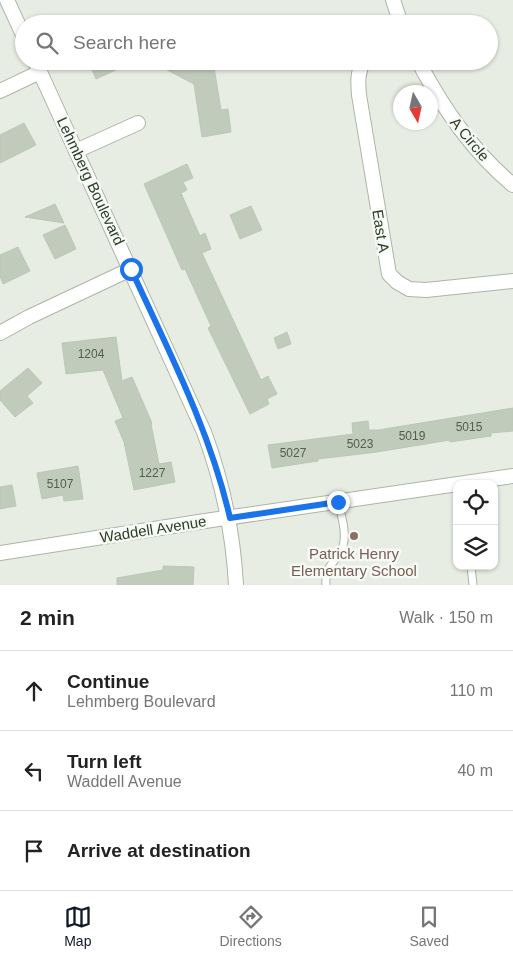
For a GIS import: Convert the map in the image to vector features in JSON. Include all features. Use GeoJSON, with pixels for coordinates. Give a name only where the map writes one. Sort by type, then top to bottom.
{"type":"FeatureCollection","features":[{"type":"Feature","properties":{"kind":"street"},"geometry":{"type":"LineString","coordinates":[[7,0],[15,17]]}},
{"type":"Feature","properties":{"kind":"street"},"geometry":{"type":"LineString","coordinates":[[393,0],[398,15]]}},
{"type":"Feature","properties":{"kind":"street"},"geometry":{"type":"LineString","coordinates":[[0,91],[33,70]]}},
{"type":"Feature","properties":{"kind":"street","name":"Lehmberg Boulevard"},"geometry":{"type":"LineString","coordinates":[[39,70],[204,432],[218,470],[230,518],[236,585]]}},
{"type":"Feature","properties":{"kind":"street","name":"East A"},"geometry":{"type":"LineString","coordinates":[[360,70],[359,95],[389,274],[397,282],[409,289],[426,290],[513,281]]}},
{"type":"Feature","properties":{"kind":"street","name":"A Circle"},"geometry":{"type":"LineString","coordinates":[[423,70],[456,124],[488,161],[513,185]]}},
{"type":"Feature","properties":{"kind":"street"},"geometry":{"type":"LineString","coordinates":[[76,151],[138,122]]}},
{"type":"Feature","properties":{"kind":"street"},"geometry":{"type":"LineString","coordinates":[[0,333],[29,317],[131,269]]}},
{"type":"Feature","properties":{"kind":"street","name":"Waddell Avenue"},"geometry":{"type":"LineString","coordinates":[[486,480],[513,476]]}},
{"type":"Feature","properties":{"kind":"street","name":"Waddell Avenue"},"geometry":{"type":"LineString","coordinates":[[0,553],[453,485]]}},
{"type":"Feature","properties":{"kind":"lane"},"geometry":{"type":"LineString","coordinates":[[326,585],[326,573],[343,548],[345,539],[338,502]]}},
{"type":"Feature","properties":{"kind":"lane"},"geometry":{"type":"LineString","coordinates":[[471,570],[473,585]]}},
{"type":"Feature","properties":{"kind":"building"},"geometry":{"type":"Polygon","coordinates":[[[92,70],[116,70],[96,79],[92,70]]]}},
{"type":"Feature","properties":{"kind":"building"},"geometry":{"type":"Polygon","coordinates":[[[167,70],[214,70],[221,110],[228,109],[231,132],[202,137],[194,84],[167,70]]]}},
{"type":"Feature","properties":{"kind":"building"},"geometry":{"type":"Polygon","coordinates":[[[24,123],[36,145],[0,163],[0,135],[24,123]]]}},
{"type":"Feature","properties":{"kind":"building"},"geometry":{"type":"Polygon","coordinates":[[[187,164],[193,178],[183,182],[187,190],[181,193],[200,236],[205,233],[211,249],[202,253],[261,380],[268,376],[277,394],[267,399],[269,404],[250,414],[208,328],[211,326],[185,269],[182,270],[144,184],[187,164]]]}},
{"type":"Feature","properties":{"kind":"building"},"geometry":{"type":"Polygon","coordinates":[[[55,204],[64,223],[25,217],[55,204]]]}},
{"type":"Feature","properties":{"kind":"building"},"geometry":{"type":"Polygon","coordinates":[[[251,206],[262,230],[240,239],[230,215],[251,206]]]}},
{"type":"Feature","properties":{"kind":"building"},"geometry":{"type":"Polygon","coordinates":[[[65,225],[76,249],[55,259],[43,235],[65,225]]]}},
{"type":"Feature","properties":{"kind":"building"},"geometry":{"type":"Polygon","coordinates":[[[18,247],[30,271],[3,284],[0,276],[0,255],[18,247]]]}},
{"type":"Feature","properties":{"kind":"building"},"geometry":{"type":"Polygon","coordinates":[[[287,332],[291,344],[278,349],[274,338],[287,332]]]}},
{"type":"Feature","properties":{"kind":"building"},"geometry":{"type":"Polygon","coordinates":[[[116,337],[122,381],[132,377],[152,423],[159,464],[171,462],[175,482],[134,490],[124,442],[115,421],[123,418],[103,370],[66,374],[62,343],[116,337]]]}},
{"type":"Feature","properties":{"kind":"building"},"geometry":{"type":"Polygon","coordinates":[[[28,368],[42,383],[27,396],[33,403],[15,417],[0,400],[0,391],[28,368]]]}},
{"type":"Feature","properties":{"kind":"building"},"geometry":{"type":"Polygon","coordinates":[[[513,408],[513,431],[491,433],[491,436],[450,442],[450,440],[318,459],[318,461],[272,468],[268,445],[353,434],[352,423],[368,421],[369,430],[378,430],[513,408]]]}},
{"type":"Feature","properties":{"kind":"building"},"geometry":{"type":"Polygon","coordinates":[[[78,466],[83,499],[64,501],[63,495],[42,499],[37,473],[78,466]]]}},
{"type":"Feature","properties":{"kind":"building"},"geometry":{"type":"Polygon","coordinates":[[[12,485],[16,506],[0,509],[0,487],[12,485]]]}},
{"type":"Feature","properties":{"kind":"building"},"geometry":{"type":"Polygon","coordinates":[[[163,566],[194,567],[193,585],[117,585],[117,578],[163,570],[163,566]]]}},
{"type":"Feature","properties":{"kind":"place","name":"Patrick Henry Elementary School"},"geometry":{"type":"Point","coordinates":[354,536]}},
{"type":"Feature","properties":{"kind":"route"},"geometry":{"type":"LineString","coordinates":[[131,269],[204,432],[223,487],[230,518],[338,502]]}}]}
